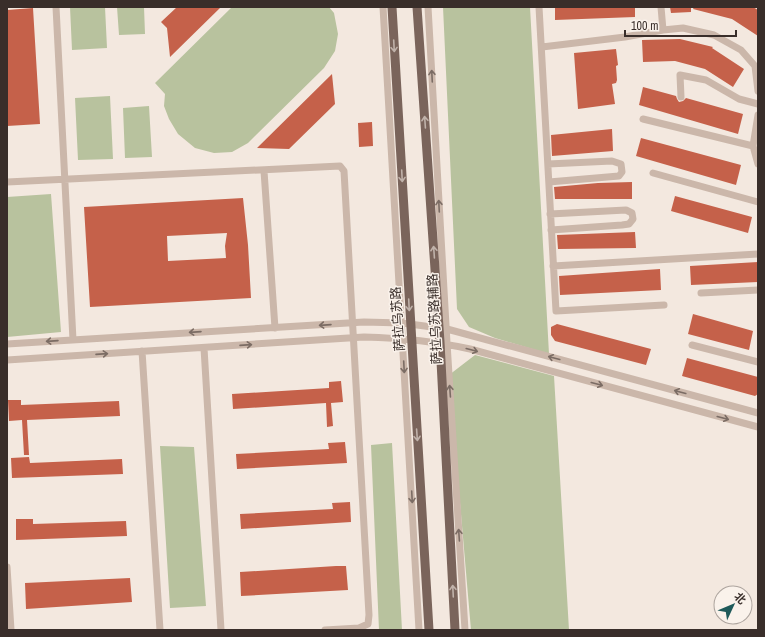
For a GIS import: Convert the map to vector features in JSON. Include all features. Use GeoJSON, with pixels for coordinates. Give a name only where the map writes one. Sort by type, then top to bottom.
{"type":"FeatureCollection","features":[{"type":"Feature","properties":{"kind":"main road","name":"萨拉乌苏路"},"geometry":{"type":"LineString","coordinates":[[392,7],[406,324],[430,630]]}},
{"type":"Feature","properties":{"kind":"main road"},"geometry":{"type":"LineString","coordinates":[[418,7],[443,329],[455,630]]}},
{"type":"Feature","properties":{"kind":"street"},"geometry":{"type":"LineString","coordinates":[[56,7],[73,340]]}},
{"type":"Feature","properties":{"kind":"street"},"geometry":{"type":"LineString","coordinates":[[383,7],[406,324]]}},
{"type":"Feature","properties":{"kind":"street","name":"萨拉乌苏路辅路"},"geometry":{"type":"LineString","coordinates":[[428,7],[443,329]]}},
{"type":"Feature","properties":{"kind":"street"},"geometry":{"type":"LineString","coordinates":[[539,7],[556,311],[664,305]]}},
{"type":"Feature","properties":{"kind":"street"},"geometry":{"type":"LineString","coordinates":[[661,7],[662,30]]}},
{"type":"Feature","properties":{"kind":"street"},"geometry":{"type":"LineString","coordinates":[[542,47],[683,28],[714,35],[741,50],[756,66],[758,91]]}},
{"type":"Feature","properties":{"kind":"street"},"geometry":{"type":"LineString","coordinates":[[681,97],[680,75],[706,80],[739,99],[758,104]]}},
{"type":"Feature","properties":{"kind":"street"},"geometry":{"type":"LineString","coordinates":[[758,115],[752,146],[758,164]]}},
{"type":"Feature","properties":{"kind":"street"},"geometry":{"type":"LineString","coordinates":[[643,119],[752,146]]}},
{"type":"Feature","properties":{"kind":"street"},"geometry":{"type":"LineString","coordinates":[[548,164],[612,161],[621,164],[622,172],[619,176],[549,182]]}},
{"type":"Feature","properties":{"kind":"street"},"geometry":{"type":"LineString","coordinates":[[7,182],[340,166],[344,171],[369,615],[368,624],[359,628],[325,630]]}},
{"type":"Feature","properties":{"kind":"street"},"geometry":{"type":"LineString","coordinates":[[264,170],[275,328]]}},
{"type":"Feature","properties":{"kind":"street"},"geometry":{"type":"LineString","coordinates":[[653,173],[758,202]]}},
{"type":"Feature","properties":{"kind":"street"},"geometry":{"type":"LineString","coordinates":[[550,214],[626,210],[632,213],[633,219],[630,224],[551,230]]}},
{"type":"Feature","properties":{"kind":"street"},"geometry":{"type":"LineString","coordinates":[[553,266],[758,254]]}},
{"type":"Feature","properties":{"kind":"street"},"geometry":{"type":"LineString","coordinates":[[701,293],[758,290]]}},
{"type":"Feature","properties":{"kind":"street"},"geometry":{"type":"LineString","coordinates":[[7,344],[364,322],[406,324],[443,329],[758,413]]}},
{"type":"Feature","properties":{"kind":"street"},"geometry":{"type":"LineString","coordinates":[[7,360],[364,337],[407,339],[443,343],[758,427]]}},
{"type":"Feature","properties":{"kind":"street"},"geometry":{"type":"LineString","coordinates":[[407,339],[419,630]]}},
{"type":"Feature","properties":{"kind":"street","name":"萨拉乌苏路辅路"},"geometry":{"type":"LineString","coordinates":[[443,343],[465,630]]}},
{"type":"Feature","properties":{"kind":"street"},"geometry":{"type":"LineString","coordinates":[[692,345],[758,362]]}},
{"type":"Feature","properties":{"kind":"street"},"geometry":{"type":"LineString","coordinates":[[204,348],[221,630]]}},
{"type":"Feature","properties":{"kind":"street"},"geometry":{"type":"LineString","coordinates":[[142,352],[160,630]]}},
{"type":"Feature","properties":{"kind":"street"},"geometry":{"type":"LineString","coordinates":[[7,567],[11,630]]}},
{"type":"Feature","properties":{"kind":"green space"},"geometry":{"type":"Polygon","coordinates":[[[70,7],[105,7],[107,48],[72,50],[70,7]]]}},
{"type":"Feature","properties":{"kind":"green space"},"geometry":{"type":"Polygon","coordinates":[[[117,7],[144,7],[145,34],[119,35],[117,7]]]}},
{"type":"Feature","properties":{"kind":"green space"},"geometry":{"type":"Polygon","coordinates":[[[232,7],[329,7],[334,13],[338,34],[335,51],[324,68],[248,143],[232,152],[214,153],[195,148],[178,134],[169,119],[164,106],[165,94],[155,83],[232,7]]]}},
{"type":"Feature","properties":{"kind":"green space"},"geometry":{"type":"Polygon","coordinates":[[[443,7],[530,7],[549,354],[495,338],[469,327],[457,309],[443,7]]]}},
{"type":"Feature","properties":{"kind":"green space"},"geometry":{"type":"Polygon","coordinates":[[[110,96],[113,159],[78,160],[75,98],[110,96]]]}},
{"type":"Feature","properties":{"kind":"green space"},"geometry":{"type":"Polygon","coordinates":[[[149,106],[152,157],[125,158],[123,108],[149,106]]]}},
{"type":"Feature","properties":{"kind":"green space"},"geometry":{"type":"Polygon","coordinates":[[[51,194],[61,332],[7,337],[7,197],[51,194]]]}},
{"type":"Feature","properties":{"kind":"green space"},"geometry":{"type":"Polygon","coordinates":[[[475,355],[554,376],[569,630],[471,630],[449,375],[475,355]]]}},
{"type":"Feature","properties":{"kind":"green space"},"geometry":{"type":"Polygon","coordinates":[[[392,443],[402,630],[379,630],[371,445],[392,443]]]}},
{"type":"Feature","properties":{"kind":"green space"},"geometry":{"type":"Polygon","coordinates":[[[160,446],[194,447],[206,606],[170,608],[160,446]]]}},
{"type":"Feature","properties":{"kind":"building"},"geometry":{"type":"Polygon","coordinates":[[[177,7],[221,7],[170,57],[167,28],[161,22],[177,7]]]}},
{"type":"Feature","properties":{"kind":"building"},"geometry":{"type":"Polygon","coordinates":[[[555,7],[635,7],[635,17],[555,20],[555,7]]]}},
{"type":"Feature","properties":{"kind":"building"},"geometry":{"type":"Polygon","coordinates":[[[670,7],[691,7],[691,12],[671,13],[670,7]]]}},
{"type":"Feature","properties":{"kind":"building"},"geometry":{"type":"Polygon","coordinates":[[[694,7],[753,7],[758,10],[758,36],[732,19],[693,9],[694,7]]]}},
{"type":"Feature","properties":{"kind":"building"},"geometry":{"type":"Polygon","coordinates":[[[33,8],[40,124],[7,126],[7,10],[33,8]]]}},
{"type":"Feature","properties":{"kind":"building"},"geometry":{"type":"Polygon","coordinates":[[[680,39],[713,47],[712,48],[744,69],[733,87],[705,69],[675,61],[643,62],[642,40],[680,39]]]}},
{"type":"Feature","properties":{"kind":"building"},"geometry":{"type":"Polygon","coordinates":[[[616,49],[618,65],[616,66],[617,80],[616,83],[612,84],[615,104],[578,109],[574,53],[616,49]]]}},
{"type":"Feature","properties":{"kind":"building"},"geometry":{"type":"Polygon","coordinates":[[[332,74],[335,104],[289,149],[257,148],[332,74]]]}},
{"type":"Feature","properties":{"kind":"building"},"geometry":{"type":"Polygon","coordinates":[[[643,87],[676,96],[679,102],[686,98],[743,114],[738,134],[639,105],[643,87]]]}},
{"type":"Feature","properties":{"kind":"building"},"geometry":{"type":"Polygon","coordinates":[[[372,122],[373,146],[359,147],[358,123],[372,122]]]}},
{"type":"Feature","properties":{"kind":"building"},"geometry":{"type":"Polygon","coordinates":[[[612,129],[613,151],[552,156],[551,135],[612,129]]]}},
{"type":"Feature","properties":{"kind":"building"},"geometry":{"type":"Polygon","coordinates":[[[641,138],[741,165],[736,185],[636,156],[641,138]]]}},
{"type":"Feature","properties":{"kind":"building"},"geometry":{"type":"Polygon","coordinates":[[[632,182],[632,199],[555,199],[554,187],[632,182]]]}},
{"type":"Feature","properties":{"kind":"building"},"geometry":{"type":"Polygon","coordinates":[[[675,196],[752,217],[748,233],[671,211],[675,196]]]}},
{"type":"Feature","properties":{"kind":"building"},"geometry":{"type":"Polygon","coordinates":[[[243,198],[248,245],[251,298],[90,307],[84,207],[243,198]],[[227,233],[167,236],[168,261],[226,258],[225,246],[227,233]]]}},
{"type":"Feature","properties":{"kind":"building"},"geometry":{"type":"Polygon","coordinates":[[[635,232],[636,248],[558,249],[557,235],[635,232]]]}},
{"type":"Feature","properties":{"kind":"building"},"geometry":{"type":"Polygon","coordinates":[[[758,262],[758,282],[691,285],[690,266],[758,262]]]}},
{"type":"Feature","properties":{"kind":"building"},"geometry":{"type":"Polygon","coordinates":[[[660,269],[661,290],[560,295],[559,276],[660,269]]]}},
{"type":"Feature","properties":{"kind":"building"},"geometry":{"type":"Polygon","coordinates":[[[693,314],[753,331],[749,350],[688,334],[693,314]]]}},
{"type":"Feature","properties":{"kind":"building"},"geometry":{"type":"Polygon","coordinates":[[[557,324],[651,349],[646,365],[555,341],[551,335],[551,327],[557,324]]]}},
{"type":"Feature","properties":{"kind":"building"},"geometry":{"type":"Polygon","coordinates":[[[687,358],[758,377],[758,394],[755,396],[682,376],[687,358]]]}},
{"type":"Feature","properties":{"kind":"building"},"geometry":{"type":"Polygon","coordinates":[[[341,381],[343,402],[331,403],[333,426],[327,427],[326,403],[233,409],[232,394],[329,388],[329,382],[341,381]]]}},
{"type":"Feature","properties":{"kind":"building"},"geometry":{"type":"Polygon","coordinates":[[[8,400],[21,400],[21,405],[119,401],[120,416],[27,420],[29,455],[24,455],[22,420],[9,421],[8,400]]]}},
{"type":"Feature","properties":{"kind":"building"},"geometry":{"type":"Polygon","coordinates":[[[345,442],[347,463],[237,469],[236,454],[329,449],[328,443],[345,442]]]}},
{"type":"Feature","properties":{"kind":"building"},"geometry":{"type":"Polygon","coordinates":[[[29,457],[30,463],[122,459],[123,474],[12,478],[11,458],[29,457]]]}},
{"type":"Feature","properties":{"kind":"building"},"geometry":{"type":"Polygon","coordinates":[[[350,502],[351,522],[241,529],[240,514],[333,509],[332,503],[350,502]]]}},
{"type":"Feature","properties":{"kind":"building"},"geometry":{"type":"Polygon","coordinates":[[[16,519],[33,519],[33,524],[126,521],[127,536],[16,540],[16,519]]]}},
{"type":"Feature","properties":{"kind":"building"},"geometry":{"type":"Polygon","coordinates":[[[346,566],[348,590],[241,596],[240,572],[346,566]]]}},
{"type":"Feature","properties":{"kind":"building"},"geometry":{"type":"Polygon","coordinates":[[[130,578],[132,602],[26,609],[25,583],[130,578]]]}}]}
